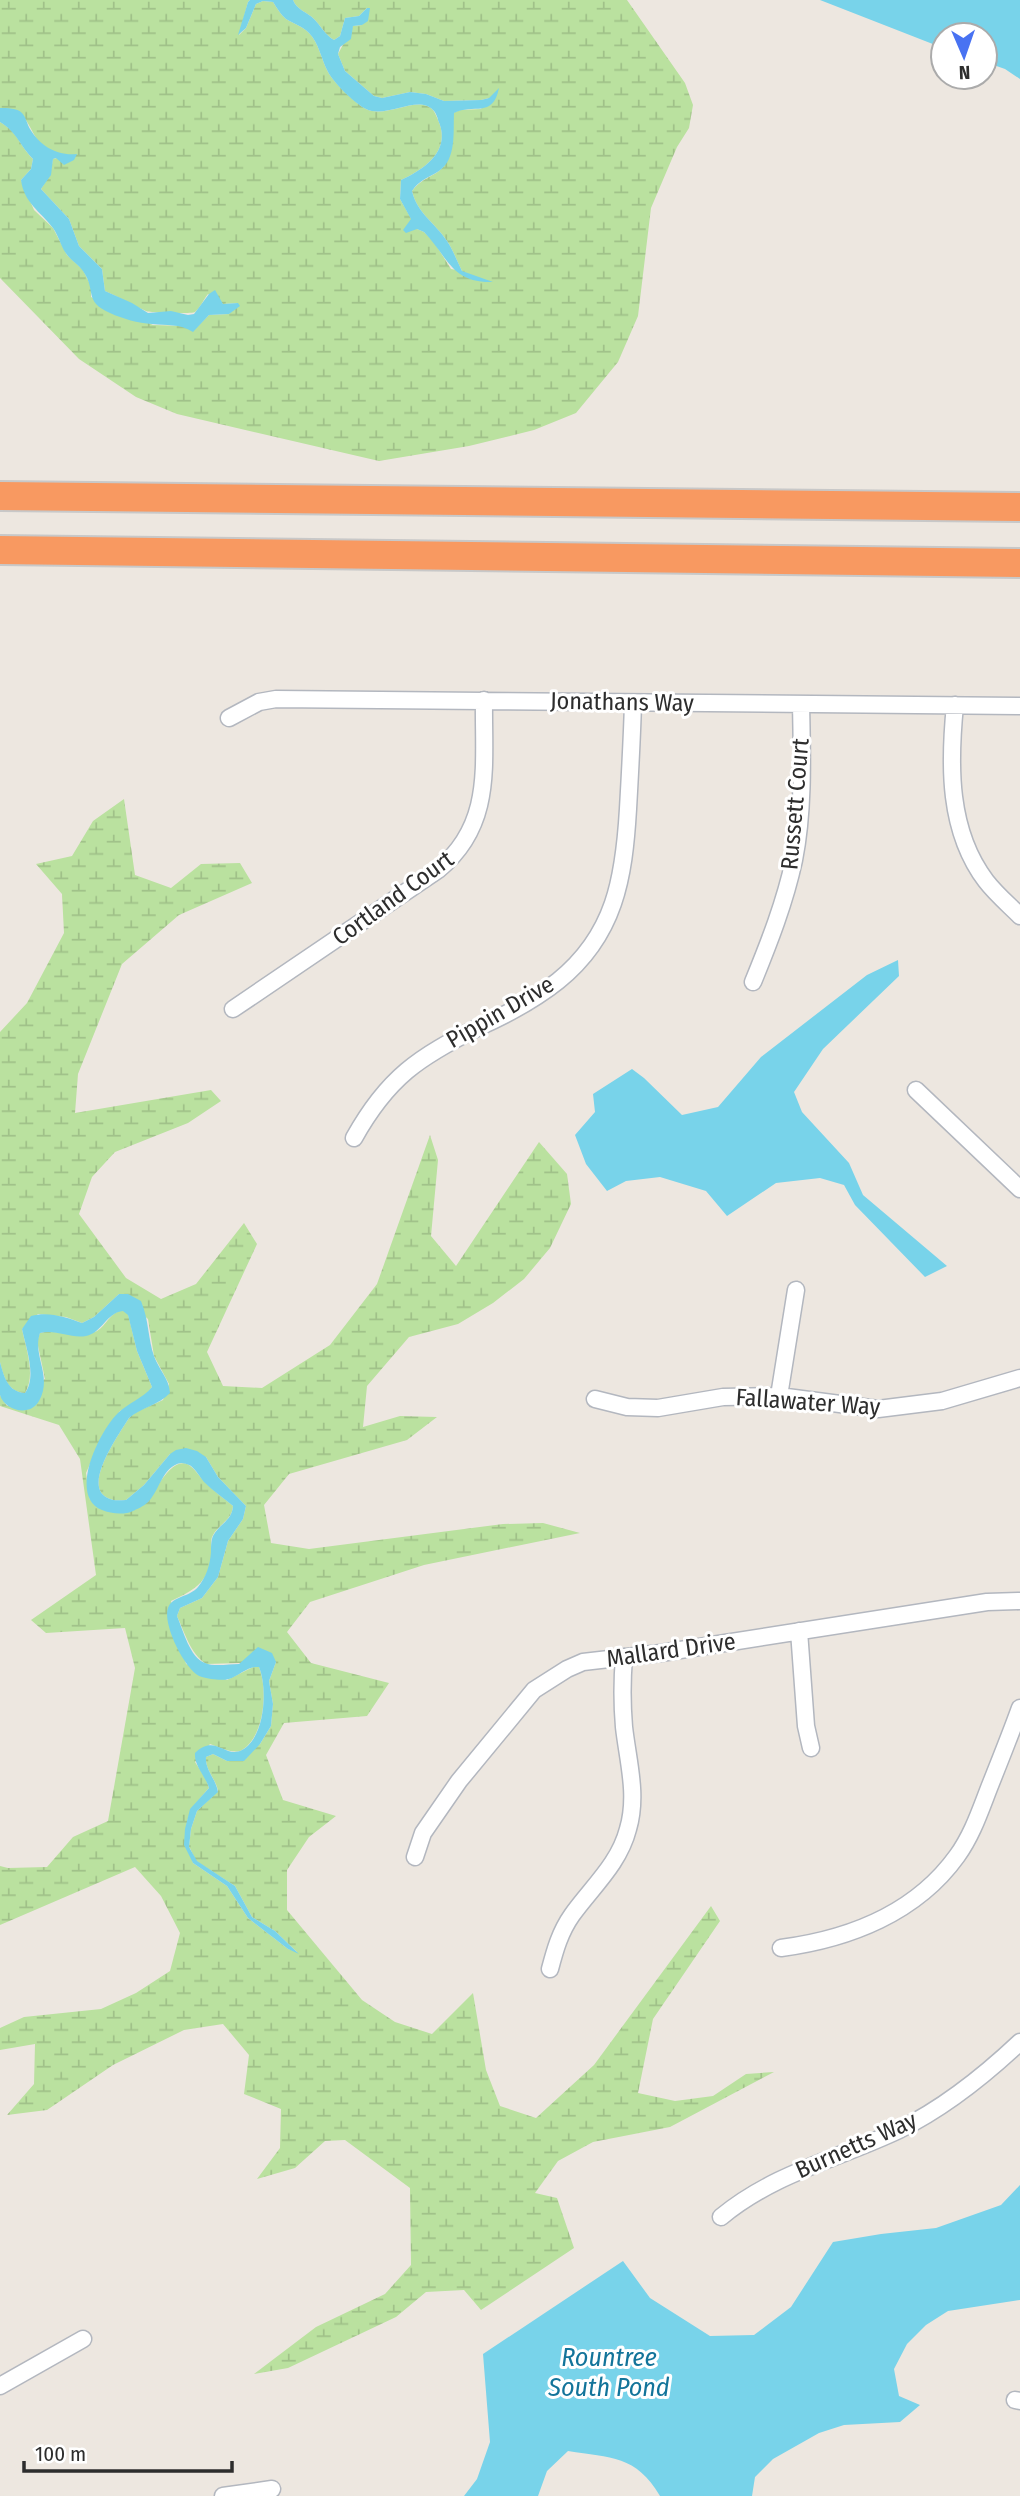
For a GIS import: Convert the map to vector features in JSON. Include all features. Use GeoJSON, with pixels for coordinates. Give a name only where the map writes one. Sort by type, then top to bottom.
{"type":"FeatureCollection","features":[{"type":"Feature","properties":{"kind":"highway"},"geometry":{"type":"LineString","coordinates":[[0,496],[1020,507]]}},
{"type":"Feature","properties":{"kind":"highway"},"geometry":{"type":"LineString","coordinates":[[0,551],[1020,563]]}},
{"type":"Feature","properties":{"kind":"street","name":"Jonathans Way"},"geometry":{"type":"LineString","coordinates":[[229,718],[251,705],[276,699],[1020,706]]}},
{"type":"Feature","properties":{"kind":"street","name":"Cortland Court"},"geometry":{"type":"LineString","coordinates":[[233,1009],[453,858],[474,827],[479,810],[484,700]]}},
{"type":"Feature","properties":{"kind":"street","name":"Pippin Drive"},"geometry":{"type":"LineString","coordinates":[[354,1138],[383,1094],[421,1058],[520,1006],[557,982],[591,946],[608,916],[622,874],[631,769],[633,703]]}},
{"type":"Feature","properties":{"kind":"street","name":"Russett Court"},"geometry":{"type":"LineString","coordinates":[[753,982],[781,907],[794,859],[802,759],[801,704]]}},
{"type":"Feature","properties":{"kind":"street"},"geometry":{"type":"LineString","coordinates":[[955,705],[951,739],[952,779],[963,838],[986,881],[1020,916]]}},
{"type":"Feature","properties":{"kind":"street"},"geometry":{"type":"LineString","coordinates":[[916,1090],[1020,1189]]}},
{"type":"Feature","properties":{"kind":"street"},"geometry":{"type":"LineString","coordinates":[[779,1396],[796,1290]]}},
{"type":"Feature","properties":{"kind":"street","name":"Fallawater Way"},"geometry":{"type":"LineString","coordinates":[[594,1399],[627,1407],[658,1408],[723,1397],[779,1396],[878,1409],[942,1401],[1020,1378]]}},
{"type":"Feature","properties":{"kind":"street","name":"Mallard Drive"},"geometry":{"type":"LineString","coordinates":[[415,1857],[423,1833],[437,1810],[534,1690],[557,1674],[583,1662],[987,1602],[1020,1601]]}},
{"type":"Feature","properties":{"kind":"street"},"geometry":{"type":"LineString","coordinates":[[799,1631],[806,1726],[811,1748]]}},
{"type":"Feature","properties":{"kind":"street"},"geometry":{"type":"LineString","coordinates":[[550,1969],[557,1942],[564,1928],[603,1878],[628,1831],[632,1797],[623,1716],[624,1657]]}},
{"type":"Feature","properties":{"kind":"street"},"geometry":{"type":"LineString","coordinates":[[781,1948],[824,1940],[882,1919],[908,1904],[942,1874],[973,1828],[1020,1708]]}},
{"type":"Feature","properties":{"kind":"street","name":"Burnetts Way"},"geometry":{"type":"LineString","coordinates":[[721,2217],[771,2183],[901,2129],[975,2080],[1020,2042]]}},
{"type":"Feature","properties":{"kind":"street"},"geometry":{"type":"LineString","coordinates":[[0,2386],[83,2339]]}},
{"type":"Feature","properties":{"kind":"street"},"geometry":{"type":"LineString","coordinates":[[223,2496],[272,2489]]}},
{"type":"Feature","properties":{"kind":"green space"},"geometry":{"type":"Polygon","coordinates":[[[0,0],[250,0],[239,35],[246,28],[256,4],[263,1],[273,2],[286,19],[309,33],[331,77],[361,106],[384,111],[419,104],[434,111],[441,131],[439,149],[427,164],[401,180],[400,199],[417,229],[434,242],[451,269],[462,271],[447,241],[422,212],[412,191],[439,171],[448,160],[452,144],[453,113],[481,109],[489,98],[444,101],[426,94],[410,92],[382,98],[374,96],[345,71],[338,54],[353,26],[362,25],[367,8],[359,16],[345,18],[340,36],[334,40],[293,0],[627,0],[685,83],[693,105],[689,128],[677,147],[651,208],[638,316],[618,362],[576,413],[534,430],[469,446],[379,461],[177,414],[136,397],[79,359],[0,278],[0,122],[11,130],[33,159],[31,169],[21,180],[34,210],[53,228],[67,255],[83,270],[91,286],[91,297],[153,325],[184,326],[193,331],[209,315],[229,314],[238,303],[223,304],[208,294],[195,312],[155,312],[146,311],[105,291],[102,269],[79,246],[69,219],[41,189],[50,175],[53,159],[68,155],[50,151],[37,139],[25,118],[19,113],[0,108],[0,0]]]}},
{"type":"Feature","properties":{"kind":"green space"},"geometry":{"type":"Polygon","coordinates":[[[124,799],[135,875],[171,888],[201,864],[240,863],[252,883],[179,915],[122,964],[78,1074],[75,1113],[211,1090],[221,1101],[188,1123],[115,1152],[92,1177],[79,1214],[126,1278],[161,1299],[196,1284],[244,1223],[257,1244],[207,1352],[223,1386],[262,1388],[330,1345],[377,1284],[430,1135],[438,1160],[431,1236],[456,1266],[539,1142],[567,1174],[571,1204],[550,1248],[524,1279],[493,1303],[458,1324],[409,1337],[367,1386],[363,1427],[400,1416],[437,1417],[407,1440],[289,1474],[264,1505],[271,1543],[309,1549],[503,1524],[543,1523],[580,1533],[424,1565],[310,1602],[287,1632],[311,1663],[389,1683],[367,1716],[284,1723],[266,1755],[283,1800],[336,1816],[309,1837],[287,1870],[287,1910],[362,2000],[395,2022],[432,2034],[473,1993],[486,2070],[500,2106],[536,2118],[594,2065],[711,1906],[720,1921],[653,2019],[638,2093],[675,2101],[713,2096],[746,2074],[774,2072],[670,2127],[593,2142],[558,2161],[535,2193],[557,2198],[574,2248],[481,2310],[464,2290],[426,2292],[396,2317],[288,2368],[254,2374],[316,2327],[385,2294],[411,2265],[410,2188],[345,2140],[325,2141],[295,2168],[257,2179],[280,2148],[281,2109],[244,2094],[249,2055],[223,2024],[184,2030],[113,2065],[47,2110],[7,2115],[34,2084],[35,2044],[0,2050],[0,2028],[24,2017],[101,2009],[136,1993],[170,1971],[180,1933],[161,1896],[135,1867],[0,1925],[0,1866],[47,1867],[73,1837],[108,1821],[135,1668],[125,1628],[46,1633],[31,1620],[96,1575],[80,1459],[59,1425],[0,1406],[0,1395],[7,1406],[45,1379],[37,1341],[40,1333],[90,1334],[97,1331],[115,1313],[123,1310],[128,1314],[137,1351],[152,1387],[144,1397],[120,1411],[101,1439],[86,1473],[90,1500],[148,1502],[170,1469],[183,1463],[189,1465],[233,1506],[230,1515],[212,1537],[211,1559],[206,1574],[192,1590],[171,1601],[186,1664],[227,1680],[253,1667],[259,1667],[264,1699],[260,1723],[250,1743],[239,1751],[210,1744],[195,1762],[209,1788],[189,1815],[189,1845],[197,1811],[218,1791],[206,1757],[213,1754],[227,1761],[260,1744],[271,1726],[273,1704],[269,1681],[276,1662],[206,1664],[192,1648],[177,1616],[180,1608],[202,1598],[218,1577],[228,1541],[243,1519],[246,1506],[218,1477],[206,1457],[170,1454],[144,1485],[126,1500],[110,1499],[102,1493],[99,1484],[104,1460],[129,1418],[163,1400],[169,1384],[154,1356],[148,1319],[119,1294],[94,1317],[82,1323],[66,1317],[38,1314],[22,1329],[30,1370],[25,1393],[11,1387],[5,1379],[0,1362],[0,1032],[27,1003],[64,933],[62,894],[36,864],[72,856],[93,821],[124,799]],[[189,1847],[193,1863],[227,1886],[248,1918],[288,1949],[297,1952],[275,1931],[252,1917],[235,1886],[196,1861],[189,1847]]]}},
{"type":"Feature","properties":{"kind":"water"},"geometry":{"type":"Polygon","coordinates":[[[250,0],[293,0],[334,40],[340,36],[345,18],[359,16],[370,8],[368,21],[353,26],[351,39],[340,47],[338,54],[345,71],[374,96],[382,98],[410,92],[426,94],[444,101],[481,100],[489,98],[499,88],[496,98],[487,107],[454,113],[453,144],[449,159],[445,166],[412,191],[422,212],[447,241],[462,271],[493,282],[479,281],[459,273],[424,232],[417,229],[406,233],[403,230],[411,219],[400,199],[401,180],[427,164],[439,149],[442,140],[434,111],[419,104],[383,111],[361,106],[331,77],[318,46],[309,33],[286,19],[273,2],[263,1],[256,4],[246,28],[238,35],[250,0]]]}},
{"type":"Feature","properties":{"kind":"water"},"geometry":{"type":"Polygon","coordinates":[[[820,0],[1020,0],[1020,79],[999,67],[999,21],[929,21],[929,43],[820,0]]]}},
{"type":"Feature","properties":{"kind":"water"},"geometry":{"type":"Polygon","coordinates":[[[0,108],[15,109],[22,113],[34,135],[50,149],[77,154],[74,160],[64,165],[56,158],[53,159],[51,175],[41,189],[69,219],[79,246],[102,269],[105,291],[148,313],[171,311],[194,314],[215,290],[223,304],[238,303],[240,306],[229,314],[209,315],[193,332],[178,326],[131,320],[102,309],[93,300],[83,271],[66,253],[53,228],[25,195],[21,180],[31,169],[33,159],[10,130],[0,122],[0,108]]]}},
{"type":"Feature","properties":{"kind":"water"},"geometry":{"type":"Polygon","coordinates":[[[898,960],[899,976],[823,1049],[794,1092],[802,1112],[849,1163],[863,1195],[947,1266],[925,1277],[855,1205],[844,1185],[820,1178],[776,1183],[727,1216],[706,1191],[660,1177],[626,1181],[607,1191],[586,1164],[575,1135],[595,1112],[593,1094],[632,1069],[682,1115],[718,1107],[761,1057],[867,975],[898,960]]]}},
{"type":"Feature","properties":{"kind":"water"},"geometry":{"type":"Polygon","coordinates":[[[119,1294],[128,1294],[141,1301],[152,1350],[170,1393],[129,1418],[104,1460],[99,1484],[102,1493],[112,1500],[126,1500],[144,1485],[176,1450],[186,1448],[206,1457],[218,1477],[246,1506],[243,1519],[228,1541],[218,1577],[202,1598],[180,1608],[177,1616],[191,1650],[205,1663],[239,1664],[258,1647],[272,1653],[276,1662],[269,1681],[273,1704],[271,1726],[260,1744],[244,1761],[227,1761],[213,1754],[206,1757],[218,1792],[197,1811],[189,1847],[197,1861],[235,1886],[252,1917],[275,1931],[299,1954],[288,1949],[248,1918],[227,1886],[193,1863],[184,1845],[190,1809],[209,1788],[196,1762],[195,1753],[208,1745],[236,1752],[250,1744],[260,1724],[264,1700],[259,1667],[226,1680],[196,1674],[177,1647],[167,1615],[170,1604],[195,1590],[203,1579],[210,1562],[213,1536],[228,1519],[233,1506],[204,1482],[191,1466],[181,1463],[169,1469],[147,1503],[133,1511],[110,1512],[92,1503],[87,1491],[87,1478],[90,1463],[103,1433],[118,1413],[152,1387],[137,1351],[128,1315],[123,1311],[117,1312],[96,1331],[86,1336],[40,1333],[38,1350],[44,1383],[43,1392],[35,1406],[18,1410],[7,1405],[0,1395],[0,1362],[5,1378],[14,1390],[25,1393],[28,1386],[30,1362],[22,1329],[31,1316],[50,1314],[82,1323],[94,1317],[119,1294]]]}},
{"type":"Feature","properties":{"kind":"water","name":"Rountree South Pond"},"geometry":{"type":"Polygon","coordinates":[[[1020,2185],[1020,2300],[948,2311],[926,2325],[907,2344],[894,2369],[899,2396],[920,2405],[900,2422],[844,2425],[819,2433],[773,2459],[755,2477],[752,2496],[660,2496],[642,2473],[632,2466],[610,2458],[568,2451],[547,2471],[538,2496],[464,2496],[477,2479],[490,2442],[483,2354],[623,2261],[650,2298],[710,2336],[754,2335],[791,2307],[833,2242],[936,2228],[1001,2205],[1020,2185]]]}}]}
